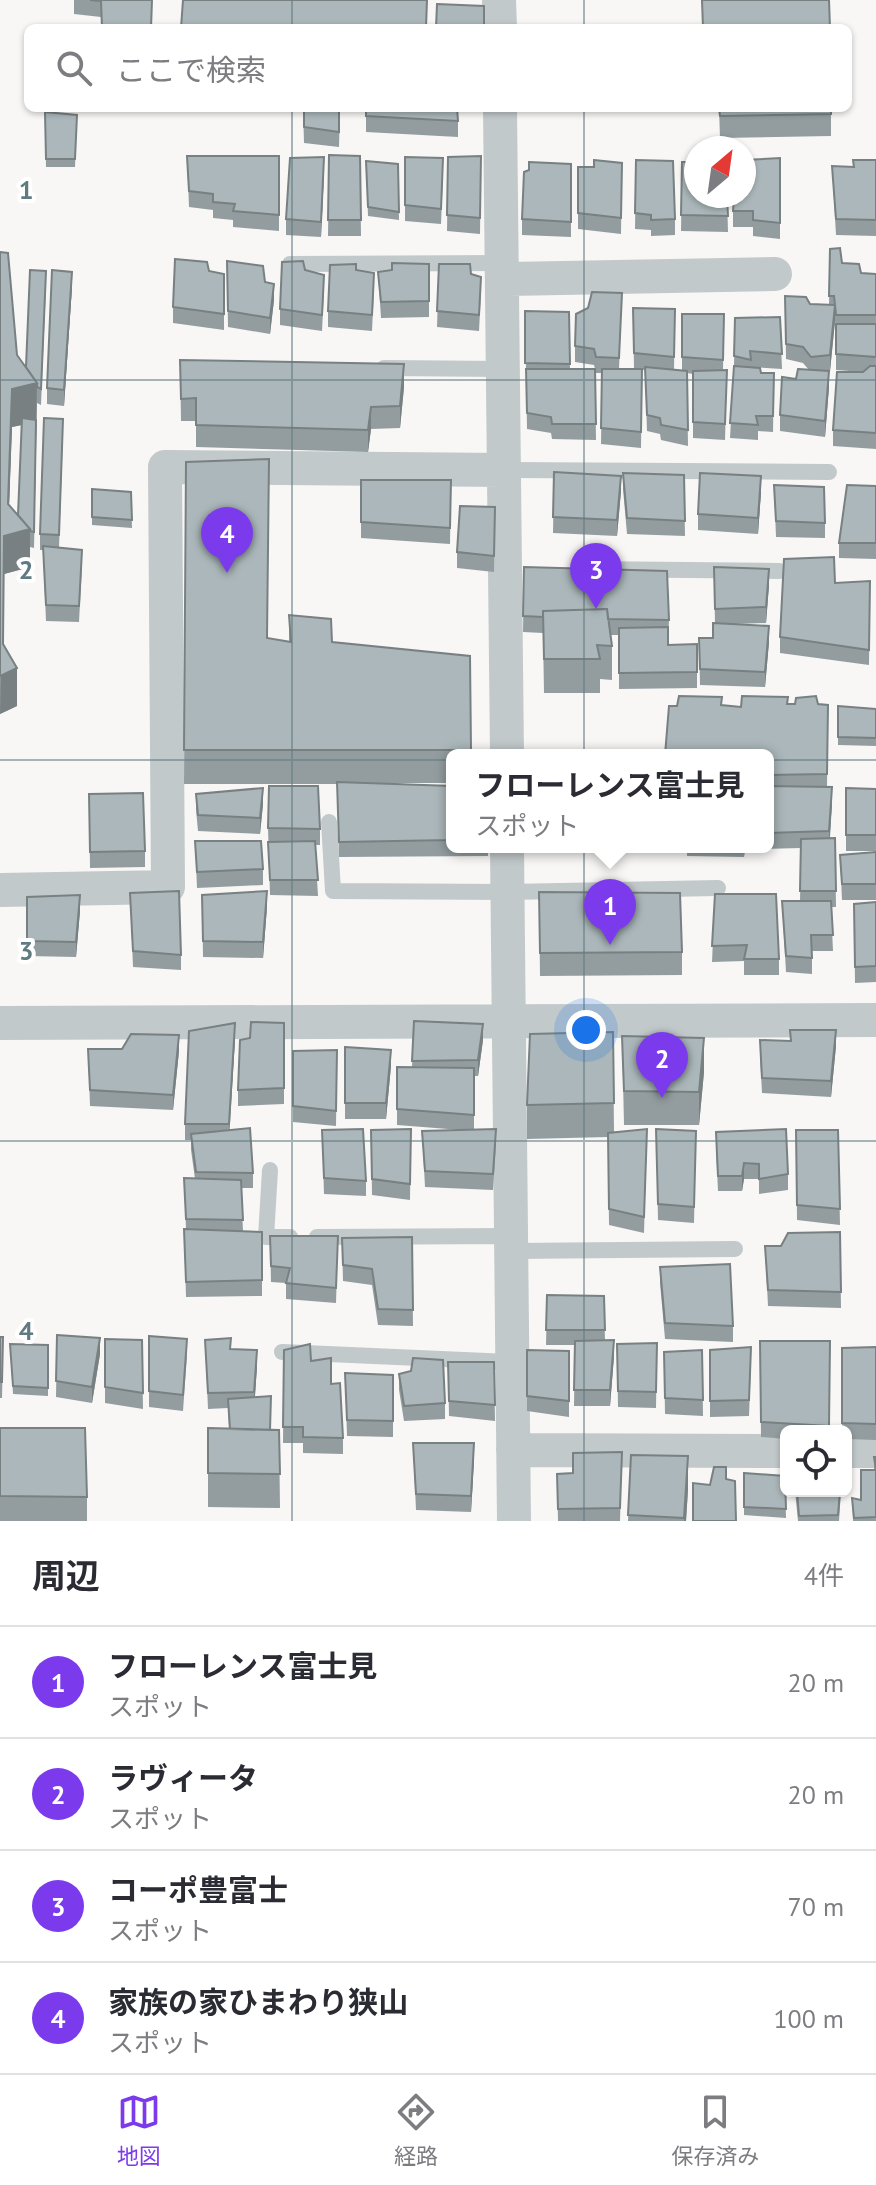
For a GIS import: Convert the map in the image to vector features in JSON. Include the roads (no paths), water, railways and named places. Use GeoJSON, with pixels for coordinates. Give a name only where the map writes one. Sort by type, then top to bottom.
{"type":"FeatureCollection","features":[{"type":"Feature","properties":{"kind":"street"},"geometry":{"type":"LineString","coordinates":[[499,0],[500,24]]}},
{"type":"Feature","properties":{"kind":"street"},"geometry":{"type":"LineString","coordinates":[[500,112],[504,470],[512,568],[507,749]]}},
{"type":"Feature","properties":{"kind":"street"},"geometry":{"type":"LineString","coordinates":[[502,271],[775,274]]}},
{"type":"Feature","properties":{"kind":"street"},"geometry":{"type":"LineString","coordinates":[[0,890],[168,887],[165,467],[504,470]]}},
{"type":"Feature","properties":{"kind":"street"},"geometry":{"type":"LineString","coordinates":[[507,853],[514,1521]]}},
{"type":"Feature","properties":{"kind":"street"},"geometry":{"type":"LineString","coordinates":[[0,1023],[876,1020]]}},
{"type":"Feature","properties":{"kind":"street"},"geometry":{"type":"LineString","coordinates":[[513,1450],[780,1451]]}},
{"type":"Feature","properties":{"kind":"street"},"geometry":{"type":"LineString","coordinates":[[852,1451],[876,1451]]}},
{"type":"Feature","properties":{"kind":"lane"},"geometry":{"type":"LineString","coordinates":[[290,264],[502,271]]}},
{"type":"Feature","properties":{"kind":"lane"},"geometry":{"type":"LineString","coordinates":[[361,368],[503,369]]}},
{"type":"Feature","properties":{"kind":"lane"},"geometry":{"type":"LineString","coordinates":[[504,470],[829,472]]}},
{"type":"Feature","properties":{"kind":"lane"},"geometry":{"type":"LineString","coordinates":[[566,569],[779,571]]}},
{"type":"Feature","properties":{"kind":"lane"},"geometry":{"type":"LineString","coordinates":[[329,822],[333,891],[718,888]]}},
{"type":"Feature","properties":{"kind":"lane"},"geometry":{"type":"LineString","coordinates":[[270,1170],[266,1237],[735,1249]]}},
{"type":"Feature","properties":{"kind":"lane"},"geometry":{"type":"LineString","coordinates":[[282,1352],[512,1362]]}},
{"type":"Feature","properties":{"kind":"place","name":"家族の家ひまわり狭山"},"geometry":{"type":"Point","coordinates":[227,573]}},
{"type":"Feature","properties":{"kind":"place","name":"コーポ豊富士"},"geometry":{"type":"Point","coordinates":[596,609]}},
{"type":"Feature","properties":{"kind":"place","name":"フローレンス富士見"},"geometry":{"type":"Point","coordinates":[610,945]}},
{"type":"Feature","properties":{"kind":"place","name":"ラヴィータ"},"geometry":{"type":"Point","coordinates":[662,1098]}}]}
